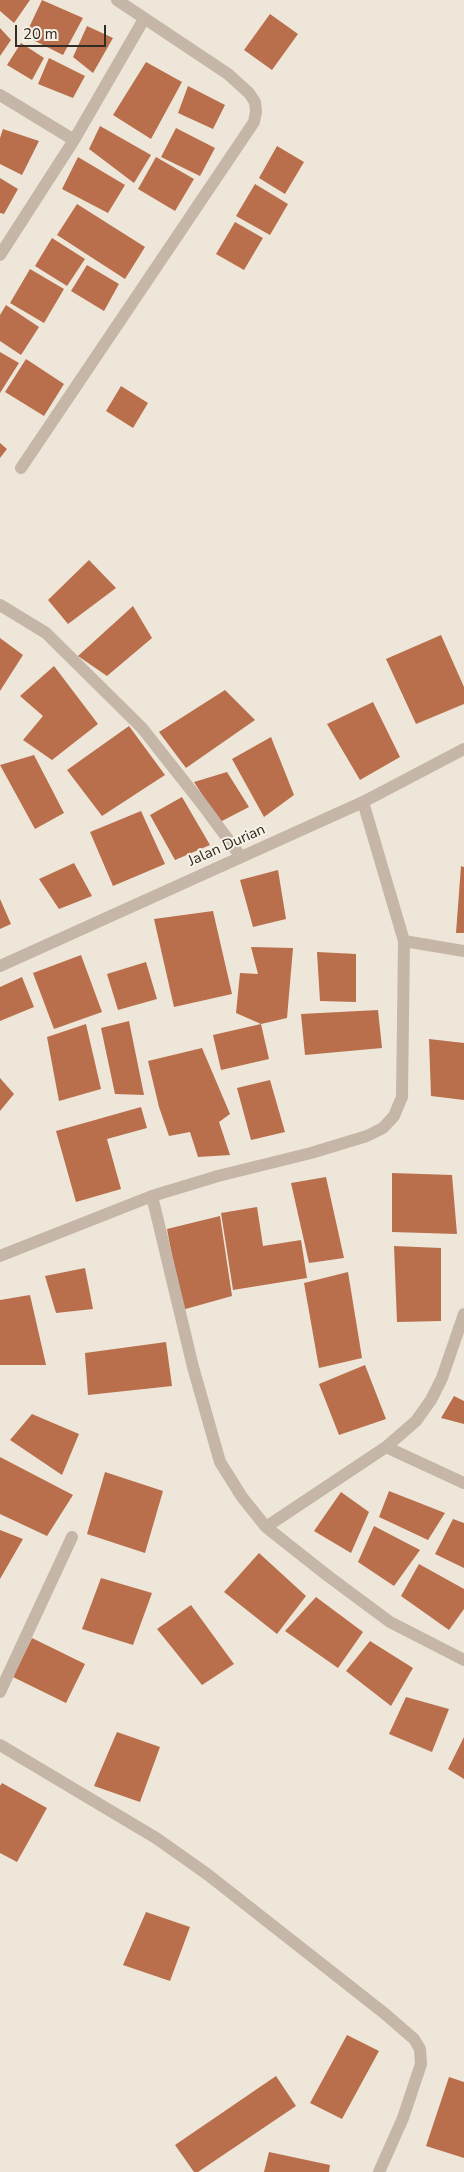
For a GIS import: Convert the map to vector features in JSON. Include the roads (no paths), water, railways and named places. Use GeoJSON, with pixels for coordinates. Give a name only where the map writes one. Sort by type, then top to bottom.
{"type":"FeatureCollection","features":[{"type":"Feature","properties":{"kind":"street"},"geometry":{"type":"LineString","coordinates":[[21,468],[254,122],[255,102],[249,93],[228,74],[117,0]]}},
{"type":"Feature","properties":{"kind":"street"},"geometry":{"type":"LineString","coordinates":[[0,255],[74,140],[144,19]]}},
{"type":"Feature","properties":{"kind":"street"},"geometry":{"type":"LineString","coordinates":[[0,95],[74,140]]}},
{"type":"Feature","properties":{"kind":"street"},"geometry":{"type":"LineString","coordinates":[[0,604],[46,633],[142,728],[241,857]]}},
{"type":"Feature","properties":{"kind":"street","name":"Jalan Durian"},"geometry":{"type":"LineString","coordinates":[[0,966],[363,802],[464,749]]}},
{"type":"Feature","properties":{"kind":"street"},"geometry":{"type":"LineString","coordinates":[[0,1256],[152,1196],[218,1176],[312,1153],[367,1136],[383,1128],[394,1116],[402,1096],[404,941],[363,802]]}},
{"type":"Feature","properties":{"kind":"street"},"geometry":{"type":"LineString","coordinates":[[404,941],[464,951]]}},
{"type":"Feature","properties":{"kind":"street"},"geometry":{"type":"LineString","coordinates":[[152,1196],[193,1367],[220,1462],[242,1496],[266,1527],[390,1622],[464,1660]]}},
{"type":"Feature","properties":{"kind":"street"},"geometry":{"type":"LineString","coordinates":[[266,1527],[386,1447],[416,1421],[431,1400],[442,1378],[464,1314]]}},
{"type":"Feature","properties":{"kind":"street"},"geometry":{"type":"LineString","coordinates":[[386,1447],[464,1483]]}},
{"type":"Feature","properties":{"kind":"street"},"geometry":{"type":"LineString","coordinates":[[0,1692],[72,1537]]}},
{"type":"Feature","properties":{"kind":"street"},"geometry":{"type":"LineString","coordinates":[[0,1745],[171,1849],[214,1880],[384,2013],[414,2039],[420,2049],[421,2064],[403,2118],[380,2172]]}}]}
